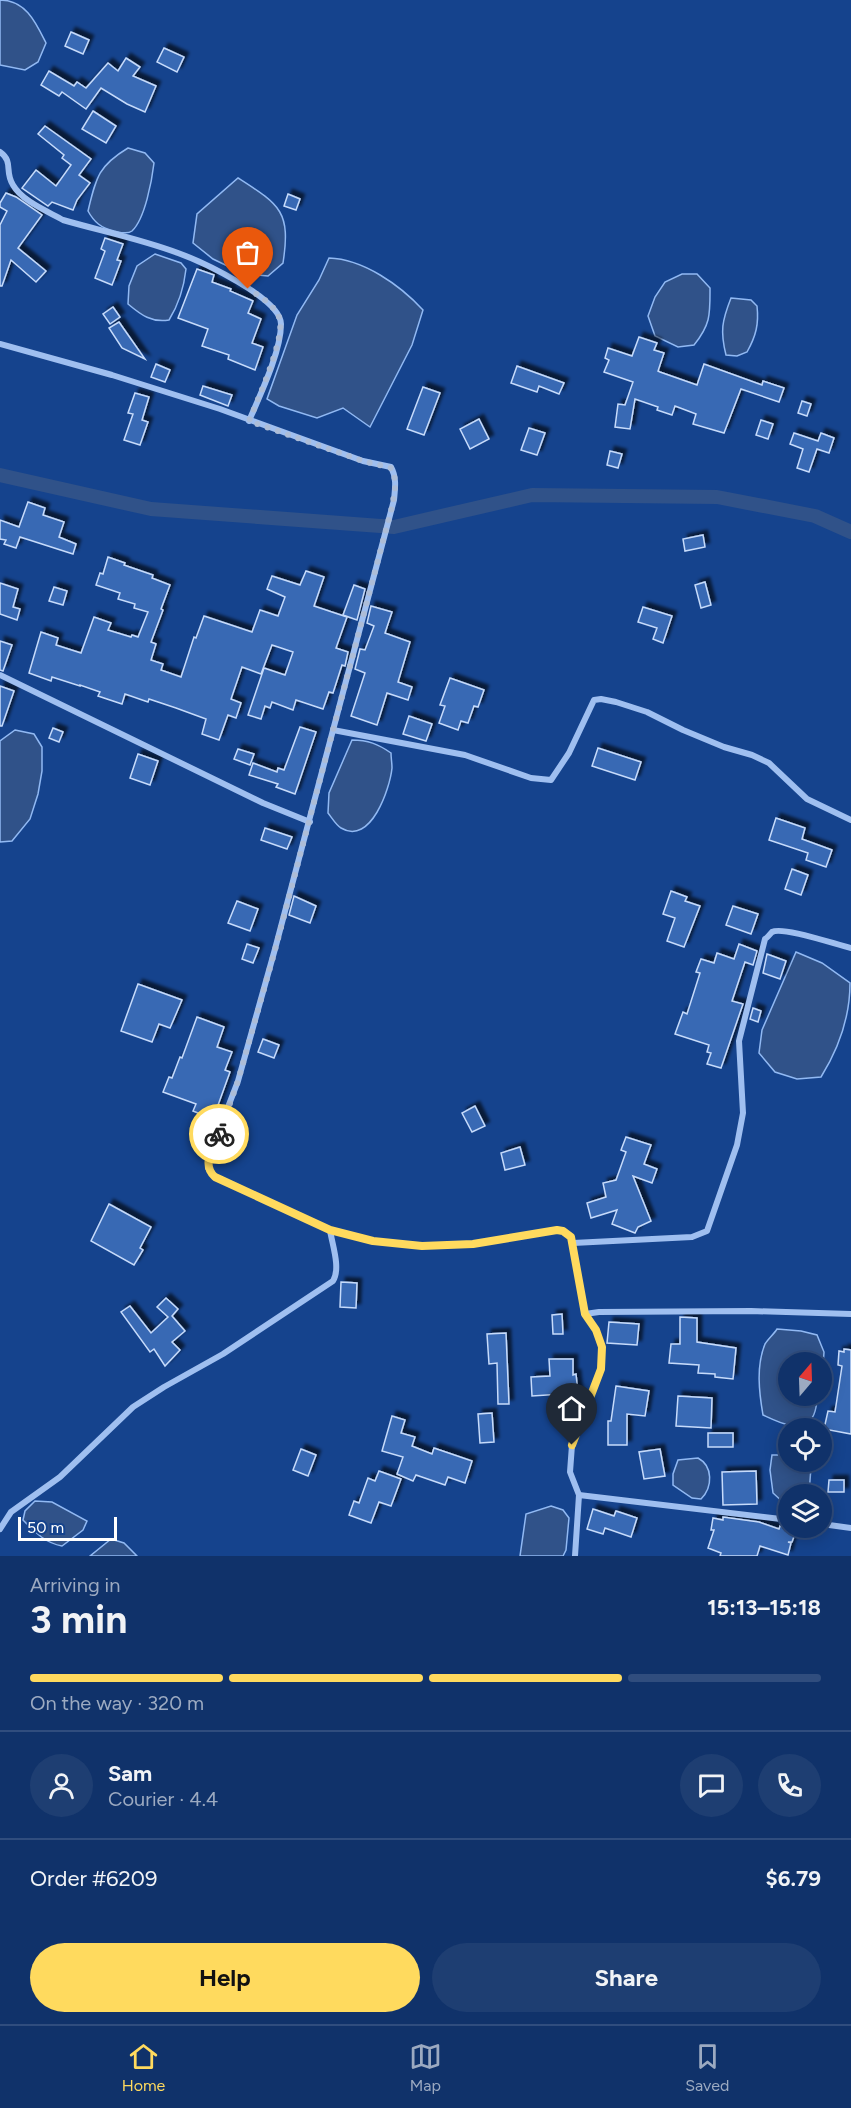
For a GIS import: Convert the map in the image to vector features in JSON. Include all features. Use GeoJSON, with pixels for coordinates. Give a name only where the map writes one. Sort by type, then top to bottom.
{"type":"FeatureCollection","features":[{"type":"Feature","properties":{"kind":"street"},"geometry":{"type":"LineString","coordinates":[[0,152],[9,162],[9,179],[14,188],[52,214],[63,220],[176,252],[202,262],[260,296],[272,307],[279,316],[281,324],[271,364],[249,421]]}},
{"type":"Feature","properties":{"kind":"street"},"geometry":{"type":"LineString","coordinates":[[0,344],[112,375],[220,409],[363,461],[391,468],[396,482],[394,500],[310,822],[238,1081],[210,1154],[208,1168],[215,1177],[330,1230],[373,1241],[422,1246],[473,1244],[557,1230],[571,1237],[585,1314],[596,1330],[602,1347],[601,1369],[572,1445],[570,1472],[579,1495],[576,1556]]}},
{"type":"Feature","properties":{"kind":"street"},"geometry":{"type":"LineString","coordinates":[[0,675],[263,803],[310,822]]}},
{"type":"Feature","properties":{"kind":"street"},"geometry":{"type":"LineString","coordinates":[[333,730],[465,755],[531,777],[551,780],[569,753],[589,707],[594,700],[601,699],[647,712],[683,730],[769,763],[807,799],[851,820]]}},
{"type":"Feature","properties":{"kind":"street"},"geometry":{"type":"LineString","coordinates":[[573,1243],[672,1236],[692,1237],[707,1231],[737,1145],[743,1113],[739,1041],[765,939],[777,931],[803,935],[851,948]]}},
{"type":"Feature","properties":{"kind":"street"},"geometry":{"type":"LineString","coordinates":[[0,1529],[11,1512],[60,1477],[133,1407],[223,1354],[333,1281],[336,1278],[336,1270],[330,1230]]}},
{"type":"Feature","properties":{"kind":"street"},"geometry":{"type":"LineString","coordinates":[[585,1314],[751,1311],[851,1314]]}},
{"type":"Feature","properties":{"kind":"street"},"geometry":{"type":"LineString","coordinates":[[579,1495],[778,1519]]}},
{"type":"Feature","properties":{"kind":"street"},"geometry":{"type":"LineString","coordinates":[[832,1525],[851,1528]]}},
{"type":"Feature","properties":{"kind":"water"},"geometry":{"type":"Polygon","coordinates":[[[0,0],[9,1],[23,8],[34,21],[46,43],[38,62],[25,70],[0,65],[0,0]]]}},
{"type":"Feature","properties":{"kind":"water"},"geometry":{"type":"Polygon","coordinates":[[[128,148],[145,153],[154,163],[150,189],[141,218],[132,231],[125,233],[102,226],[88,211],[96,181],[104,167],[128,148]]]}},
{"type":"Feature","properties":{"kind":"water"},"geometry":{"type":"Polygon","coordinates":[[[238,178],[273,203],[283,220],[285,246],[283,263],[268,276],[244,274],[213,259],[193,243],[197,214],[238,178]]]}},
{"type":"Feature","properties":{"kind":"water"},"geometry":{"type":"Polygon","coordinates":[[[155,254],[181,263],[186,269],[176,308],[169,320],[163,321],[147,317],[128,304],[129,286],[137,266],[155,254]]]}},
{"type":"Feature","properties":{"kind":"water"},"geometry":{"type":"Polygon","coordinates":[[[329,258],[342,259],[368,268],[403,291],[423,310],[412,345],[370,427],[343,408],[317,418],[279,406],[267,399],[297,315],[319,280],[329,258]]]}},
{"type":"Feature","properties":{"kind":"water"},"geometry":{"type":"Polygon","coordinates":[[[682,274],[697,274],[710,288],[710,305],[707,325],[700,338],[694,345],[678,347],[655,336],[648,316],[655,297],[665,282],[682,274]]]}},
{"type":"Feature","properties":{"kind":"water"},"geometry":{"type":"Polygon","coordinates":[[[731,298],[751,300],[757,306],[758,319],[753,341],[747,352],[737,356],[726,355],[723,339],[724,320],[731,298]]]}},
{"type":"Feature","properties":{"kind":"water"},"geometry":{"type":"Polygon","coordinates":[[[15,730],[34,734],[42,747],[42,771],[30,819],[12,841],[0,842],[0,741],[15,730]]]}},
{"type":"Feature","properties":{"kind":"water"},"geometry":{"type":"Polygon","coordinates":[[[352,740],[373,743],[391,753],[392,768],[383,801],[377,812],[361,829],[352,831],[339,827],[328,813],[329,793],[352,740]]]}},
{"type":"Feature","properties":{"kind":"water"},"geometry":{"type":"Polygon","coordinates":[[[796,952],[822,963],[850,983],[846,1020],[833,1055],[821,1077],[797,1079],[775,1072],[759,1053],[762,1030],[796,952]]]}},
{"type":"Feature","properties":{"kind":"water"},"geometry":{"type":"Polygon","coordinates":[[[777,1329],[817,1335],[824,1352],[778,1352],[778,1406],[816,1406],[812,1418],[778,1418],[778,1421],[763,1415],[759,1370],[765,1344],[777,1329]]]}},
{"type":"Feature","properties":{"kind":"water"},"geometry":{"type":"Polygon","coordinates":[[[772,1455],[778,1455],[778,1472],[811,1472],[810,1484],[778,1484],[778,1498],[773,1493],[770,1470],[772,1455]]]}},
{"type":"Feature","properties":{"kind":"water"},"geometry":{"type":"Polygon","coordinates":[[[698,1458],[706,1466],[710,1477],[708,1489],[701,1499],[692,1498],[673,1485],[673,1474],[678,1460],[698,1458]]]}},
{"type":"Feature","properties":{"kind":"water"},"geometry":{"type":"Polygon","coordinates":[[[35,1501],[52,1502],[87,1521],[83,1530],[62,1546],[45,1540],[23,1520],[25,1511],[35,1501]]]}},
{"type":"Feature","properties":{"kind":"water"},"geometry":{"type":"Polygon","coordinates":[[[551,1506],[563,1510],[569,1518],[566,1550],[563,1556],[520,1556],[526,1514],[551,1506]]]}},
{"type":"Feature","properties":{"kind":"water"},"geometry":{"type":"Polygon","coordinates":[[[111,1539],[124,1543],[137,1556],[90,1556],[111,1539]]]}},
{"type":"Feature","properties":{"kind":"building"},"geometry":{"type":"Polygon","coordinates":[[[71,32],[89,40],[83,54],[65,46],[71,32]]]}},
{"type":"Feature","properties":{"kind":"building"},"geometry":{"type":"Polygon","coordinates":[[[164,48],[184,57],[177,72],[157,62],[164,48]]]}},
{"type":"Feature","properties":{"kind":"building"},"geometry":{"type":"Polygon","coordinates":[[[126,58],[140,67],[133,76],[156,86],[145,112],[101,88],[86,109],[62,92],[59,96],[41,85],[49,71],[74,86],[77,82],[86,88],[108,63],[118,71],[126,58]]]}},
{"type":"Feature","properties":{"kind":"building"},"geometry":{"type":"Polygon","coordinates":[[[93,111],[116,126],[106,143],[82,129],[93,111]]]}},
{"type":"Feature","properties":{"kind":"building"},"geometry":{"type":"Polygon","coordinates":[[[45,126],[91,159],[79,175],[90,183],[77,200],[73,210],[52,202],[48,206],[22,188],[36,170],[56,186],[71,165],[62,158],[64,155],[38,134],[45,126]]]}},
{"type":"Feature","properties":{"kind":"building"},"geometry":{"type":"Polygon","coordinates":[[[6,193],[16,197],[42,215],[18,248],[46,271],[36,282],[11,260],[2,286],[0,286],[0,225],[7,211],[0,207],[0,203],[6,193]]]}},
{"type":"Feature","properties":{"kind":"building"},"geometry":{"type":"Polygon","coordinates":[[[288,194],[300,199],[296,210],[284,206],[288,194]]]}},
{"type":"Feature","properties":{"kind":"building"},"geometry":{"type":"Polygon","coordinates":[[[105,238],[123,244],[117,260],[121,261],[112,285],[95,278],[105,251],[101,249],[105,238]]]}},
{"type":"Feature","properties":{"kind":"building"},"geometry":{"type":"Polygon","coordinates":[[[197,269],[214,275],[212,282],[253,301],[248,313],[261,319],[252,343],[263,347],[255,370],[228,359],[229,355],[202,346],[208,329],[178,318],[197,269]]]}},
{"type":"Feature","properties":{"kind":"building"},"geometry":{"type":"Polygon","coordinates":[[[113,307],[120,317],[110,324],[103,314],[113,307]]]}},
{"type":"Feature","properties":{"kind":"building"},"geometry":{"type":"Polygon","coordinates":[[[119,322],[145,359],[122,348],[109,328],[119,322]]]}},
{"type":"Feature","properties":{"kind":"building"},"geometry":{"type":"Polygon","coordinates":[[[639,337],[657,343],[654,350],[664,353],[658,371],[660,372],[697,385],[704,364],[762,385],[763,381],[784,388],[779,402],[741,389],[724,433],[693,424],[696,414],[675,406],[672,415],[635,399],[630,429],[615,427],[618,404],[625,405],[633,382],[604,372],[609,360],[605,358],[608,348],[632,356],[639,337]]]}},
{"type":"Feature","properties":{"kind":"building"},"geometry":{"type":"Polygon","coordinates":[[[156,364],[170,370],[165,382],[151,377],[156,364]]]}},
{"type":"Feature","properties":{"kind":"building"},"geometry":{"type":"Polygon","coordinates":[[[517,366],[564,383],[559,394],[539,386],[537,392],[511,383],[517,366]]]}},
{"type":"Feature","properties":{"kind":"building"},"geometry":{"type":"Polygon","coordinates":[[[203,386],[232,395],[228,406],[200,395],[203,386]]]}},
{"type":"Feature","properties":{"kind":"building"},"geometry":{"type":"Polygon","coordinates":[[[423,387],[440,393],[424,435],[407,429],[423,387]]]}},
{"type":"Feature","properties":{"kind":"building"},"geometry":{"type":"Polygon","coordinates":[[[135,393],[149,397],[142,420],[148,422],[140,445],[124,440],[133,414],[128,413],[135,393]]]}},
{"type":"Feature","properties":{"kind":"building"},"geometry":{"type":"Polygon","coordinates":[[[802,401],[811,404],[807,416],[798,413],[802,401]]]}},
{"type":"Feature","properties":{"kind":"building"},"geometry":{"type":"Polygon","coordinates":[[[479,419],[489,439],[470,449],[460,429],[479,419]]]}},
{"type":"Feature","properties":{"kind":"building"},"geometry":{"type":"Polygon","coordinates":[[[761,420],[773,424],[768,439],[756,435],[761,420]]]}},
{"type":"Feature","properties":{"kind":"building"},"geometry":{"type":"Polygon","coordinates":[[[529,428],[545,433],[537,455],[521,450],[529,428]]]}},
{"type":"Feature","properties":{"kind":"building"},"geometry":{"type":"Polygon","coordinates":[[[794,433],[818,441],[821,433],[834,438],[829,453],[817,449],[809,472],[797,468],[803,449],[790,444],[794,433]]]}},
{"type":"Feature","properties":{"kind":"building"},"geometry":{"type":"Polygon","coordinates":[[[610,451],[622,454],[618,468],[607,465],[610,451]]]}},
{"type":"Feature","properties":{"kind":"building"},"geometry":{"type":"Polygon","coordinates":[[[28,502],[45,508],[43,515],[64,522],[59,537],[76,544],[73,554],[20,537],[16,548],[4,544],[6,540],[0,539],[0,520],[19,527],[28,502]]]}},
{"type":"Feature","properties":{"kind":"building"},"geometry":{"type":"Polygon","coordinates":[[[703,535],[705,547],[685,551],[683,539],[703,535]]]}},
{"type":"Feature","properties":{"kind":"building"},"geometry":{"type":"Polygon","coordinates":[[[108,557],[153,575],[152,578],[170,585],[151,642],[156,644],[151,660],[163,664],[161,670],[181,677],[194,637],[196,638],[204,616],[252,632],[260,610],[278,616],[285,597],[267,589],[272,576],[300,585],[306,571],[324,577],[314,606],[347,617],[336,648],[348,652],[345,666],[342,665],[333,693],[329,692],[323,709],[296,700],[293,710],[272,702],[270,708],[265,706],[261,719],[248,715],[264,668],[285,675],[293,652],[272,645],[261,674],[242,667],[231,699],[241,703],[236,718],[228,715],[219,740],[202,734],[206,719],[176,708],[125,694],[122,704],[98,696],[100,692],[80,685],[52,677],[51,681],[29,673],[41,632],[58,638],[56,645],[81,653],[94,617],[111,623],[108,630],[138,637],[148,612],[134,608],[135,604],[118,599],[120,593],[96,585],[100,573],[103,574],[108,557]]]}},
{"type":"Feature","properties":{"kind":"building"},"geometry":{"type":"Polygon","coordinates":[[[705,582],[711,605],[701,608],[695,585],[705,582]]]}},
{"type":"Feature","properties":{"kind":"building"},"geometry":{"type":"Polygon","coordinates":[[[0,583],[18,589],[13,607],[20,609],[17,620],[0,614],[0,583]]]}},
{"type":"Feature","properties":{"kind":"building"},"geometry":{"type":"Polygon","coordinates":[[[354,585],[365,589],[357,620],[343,615],[354,585]]]}},
{"type":"Feature","properties":{"kind":"building"},"geometry":{"type":"Polygon","coordinates":[[[54,587],[67,591],[63,605],[49,601],[54,587]]]}},
{"type":"Feature","properties":{"kind":"building"},"geometry":{"type":"Polygon","coordinates":[[[371,606],[392,612],[385,633],[410,642],[398,682],[412,687],[408,700],[387,693],[377,725],[351,716],[365,673],[355,669],[360,649],[365,650],[374,626],[367,623],[371,606]]]}},
{"type":"Feature","properties":{"kind":"building"},"geometry":{"type":"Polygon","coordinates":[[[643,607],[672,616],[663,643],[653,639],[657,628],[638,622],[643,607]]]}},
{"type":"Feature","properties":{"kind":"building"},"geometry":{"type":"Polygon","coordinates":[[[0,641],[12,645],[3,671],[0,670],[0,641]]]}},
{"type":"Feature","properties":{"kind":"building"},"geometry":{"type":"Polygon","coordinates":[[[450,678],[484,690],[478,707],[474,706],[468,723],[461,721],[458,730],[439,723],[445,706],[440,705],[450,678]]]}},
{"type":"Feature","properties":{"kind":"building"},"geometry":{"type":"Polygon","coordinates":[[[0,686],[14,691],[2,726],[0,726],[0,686]]]}},
{"type":"Feature","properties":{"kind":"building"},"geometry":{"type":"Polygon","coordinates":[[[409,716],[432,724],[426,741],[403,734],[409,716]]]}},
{"type":"Feature","properties":{"kind":"building"},"geometry":{"type":"Polygon","coordinates":[[[300,727],[316,732],[295,794],[276,787],[278,784],[249,775],[253,763],[277,772],[278,768],[284,770],[300,727]]]}},
{"type":"Feature","properties":{"kind":"building"},"geometry":{"type":"Polygon","coordinates":[[[53,728],[63,732],[59,742],[49,738],[53,728]]]}},
{"type":"Feature","properties":{"kind":"building"},"geometry":{"type":"Polygon","coordinates":[[[598,748],[641,762],[635,780],[592,766],[598,748]]]}},
{"type":"Feature","properties":{"kind":"building"},"geometry":{"type":"Polygon","coordinates":[[[238,749],[254,754],[250,765],[234,759],[238,749]]]}},
{"type":"Feature","properties":{"kind":"building"},"geometry":{"type":"Polygon","coordinates":[[[138,754],[158,761],[150,785],[130,778],[138,754]]]}},
{"type":"Feature","properties":{"kind":"building"},"geometry":{"type":"Polygon","coordinates":[[[776,818],[805,828],[802,839],[832,850],[826,867],[806,860],[808,853],[769,840],[776,818]]]}},
{"type":"Feature","properties":{"kind":"building"},"geometry":{"type":"Polygon","coordinates":[[[265,828],[292,837],[287,849],[261,840],[265,828]]]}},
{"type":"Feature","properties":{"kind":"building"},"geometry":{"type":"Polygon","coordinates":[[[792,869],[808,875],[801,895],[785,889],[792,869]]]}},
{"type":"Feature","properties":{"kind":"building"},"geometry":{"type":"Polygon","coordinates":[[[671,891],[687,897],[685,901],[700,906],[684,947],[667,941],[675,918],[663,914],[671,891]]]}},
{"type":"Feature","properties":{"kind":"building"},"geometry":{"type":"Polygon","coordinates":[[[294,896],[316,906],[310,923],[289,915],[294,896]]]}},
{"type":"Feature","properties":{"kind":"building"},"geometry":{"type":"Polygon","coordinates":[[[237,901],[258,909],[250,931],[228,923],[237,901]]]}},
{"type":"Feature","properties":{"kind":"building"},"geometry":{"type":"Polygon","coordinates":[[[733,906],[758,914],[751,934],[726,925],[733,906]]]}},
{"type":"Feature","properties":{"kind":"building"},"geometry":{"type":"Polygon","coordinates":[[[247,944],[259,948],[253,963],[242,959],[247,944]]]}},
{"type":"Feature","properties":{"kind":"building"},"geometry":{"type":"Polygon","coordinates":[[[739,944],[757,951],[753,965],[745,962],[732,1001],[743,1004],[721,1068],[707,1064],[711,1053],[707,1052],[709,1045],[675,1034],[683,1012],[687,1014],[700,973],[696,972],[701,959],[714,963],[717,953],[734,959],[739,944]]]}},
{"type":"Feature","properties":{"kind":"building"},"geometry":{"type":"Polygon","coordinates":[[[767,954],[786,961],[780,979],[763,973],[767,954]]]}},
{"type":"Feature","properties":{"kind":"building"},"geometry":{"type":"Polygon","coordinates":[[[138,984],[182,1000],[170,1028],[159,1024],[152,1042],[121,1031],[138,984]]]}},
{"type":"Feature","properties":{"kind":"building"},"geometry":{"type":"Polygon","coordinates":[[[753,1008],[761,1011],[758,1022],[750,1019],[753,1008]]]}},
{"type":"Feature","properties":{"kind":"building"},"geometry":{"type":"Polygon","coordinates":[[[197,1017],[224,1027],[217,1047],[232,1052],[225,1070],[230,1072],[213,1119],[193,1111],[196,1104],[163,1092],[169,1077],[172,1078],[180,1057],[182,1058],[197,1017]]]}},
{"type":"Feature","properties":{"kind":"building"},"geometry":{"type":"Polygon","coordinates":[[[263,1039],[279,1045],[274,1058],[258,1052],[263,1039]]]}},
{"type":"Feature","properties":{"kind":"building"},"geometry":{"type":"Polygon","coordinates":[[[475,1106],[485,1126],[472,1132],[462,1113],[475,1106]]]}},
{"type":"Feature","properties":{"kind":"building"},"geometry":{"type":"Polygon","coordinates":[[[626,1137],[651,1145],[644,1164],[657,1169],[652,1183],[633,1176],[651,1221],[638,1227],[635,1233],[612,1224],[617,1210],[591,1218],[587,1203],[606,1197],[603,1183],[616,1180],[626,1152],[621,1150],[626,1137]]]}},
{"type":"Feature","properties":{"kind":"building"},"geometry":{"type":"Polygon","coordinates":[[[520,1147],[525,1165],[505,1170],[501,1153],[520,1147]]]}},
{"type":"Feature","properties":{"kind":"building"},"geometry":{"type":"Polygon","coordinates":[[[109,1204],[151,1227],[140,1248],[143,1250],[134,1265],[91,1241],[109,1204]]]}},
{"type":"Feature","properties":{"kind":"building"},"geometry":{"type":"Polygon","coordinates":[[[341,1282],[357,1283],[356,1308],[340,1307],[341,1282]]]}},
{"type":"Feature","properties":{"kind":"building"},"geometry":{"type":"Polygon","coordinates":[[[166,1298],[178,1309],[172,1316],[185,1331],[172,1342],[180,1350],[165,1366],[154,1349],[150,1352],[121,1312],[130,1306],[151,1333],[168,1317],[157,1307],[166,1298]]]}},
{"type":"Feature","properties":{"kind":"building"},"geometry":{"type":"Polygon","coordinates":[[[562,1314],[563,1334],[553,1334],[552,1315],[562,1314]]]}},
{"type":"Feature","properties":{"kind":"building"},"geometry":{"type":"Polygon","coordinates":[[[680,1317],[697,1318],[697,1342],[736,1348],[733,1379],[715,1377],[715,1374],[698,1373],[699,1365],[669,1363],[671,1344],[680,1344],[680,1317]]]}},
{"type":"Feature","properties":{"kind":"building"},"geometry":{"type":"Polygon","coordinates":[[[609,1322],[639,1324],[637,1345],[607,1343],[609,1322]]]}},
{"type":"Feature","properties":{"kind":"building"},"geometry":{"type":"Polygon","coordinates":[[[506,1333],[509,1404],[498,1404],[497,1363],[489,1364],[487,1334],[506,1333]]]}},
{"type":"Feature","properties":{"kind":"building"},"geometry":{"type":"Polygon","coordinates":[[[844,1349],[851,1350],[851,1434],[832,1430],[832,1418],[826,1418],[828,1411],[835,1412],[842,1366],[838,1365],[839,1351],[844,1352],[844,1349]]]}},
{"type":"Feature","properties":{"kind":"building"},"geometry":{"type":"Polygon","coordinates":[[[549,1359],[573,1359],[573,1375],[576,1374],[578,1393],[532,1396],[531,1377],[550,1376],[549,1359]]]}},
{"type":"Feature","properties":{"kind":"building"},"geometry":{"type":"Polygon","coordinates":[[[616,1386],[649,1391],[645,1416],[627,1414],[627,1445],[608,1445],[608,1421],[611,1421],[616,1386]]]}},
{"type":"Feature","properties":{"kind":"building"},"geometry":{"type":"Polygon","coordinates":[[[678,1396],[712,1398],[711,1428],[676,1426],[678,1396]]]}},
{"type":"Feature","properties":{"kind":"building"},"geometry":{"type":"Polygon","coordinates":[[[492,1413],[494,1442],[480,1443],[478,1414],[492,1413]]]}},
{"type":"Feature","properties":{"kind":"building"},"geometry":{"type":"Polygon","coordinates":[[[392,1416],[405,1420],[401,1433],[415,1437],[412,1446],[432,1454],[434,1448],[472,1461],[465,1483],[448,1477],[445,1485],[416,1475],[413,1481],[397,1474],[403,1457],[382,1451],[392,1416]]]}},
{"type":"Feature","properties":{"kind":"building"},"geometry":{"type":"Polygon","coordinates":[[[708,1433],[733,1433],[733,1447],[708,1447],[708,1433]]]}},
{"type":"Feature","properties":{"kind":"building"},"geometry":{"type":"Polygon","coordinates":[[[301,1449],[316,1455],[308,1476],[293,1470],[301,1449]]]}},
{"type":"Feature","properties":{"kind":"building"},"geometry":{"type":"Polygon","coordinates":[[[660,1449],[665,1476],[644,1479],[639,1452],[660,1449]]]}},
{"type":"Feature","properties":{"kind":"building"},"geometry":{"type":"Polygon","coordinates":[[[379,1471],[401,1479],[391,1506],[379,1502],[371,1523],[349,1515],[354,1501],[359,1503],[368,1478],[375,1481],[379,1471]]]}},
{"type":"Feature","properties":{"kind":"building"},"geometry":{"type":"Polygon","coordinates":[[[756,1471],[757,1504],[723,1505],[722,1472],[756,1471]]]}},
{"type":"Feature","properties":{"kind":"building"},"geometry":{"type":"Polygon","coordinates":[[[829,1480],[844,1480],[844,1492],[832,1492],[832,1484],[829,1484],[829,1480]]]}},
{"type":"Feature","properties":{"kind":"building"},"geometry":{"type":"Polygon","coordinates":[[[593,1509],[614,1516],[616,1511],[637,1518],[631,1537],[605,1528],[603,1534],[587,1529],[593,1509]]]}},
{"type":"Feature","properties":{"kind":"building"},"geometry":{"type":"Polygon","coordinates":[[[723,1517],[759,1522],[778,1529],[778,1538],[793,1538],[792,1542],[788,1542],[791,1543],[788,1555],[760,1546],[757,1556],[720,1556],[721,1553],[708,1548],[714,1530],[711,1530],[713,1518],[723,1520],[723,1517]]]}},
{"type":"Feature","properties":{"kind":"waterway"},"geometry":{"type":"LineString","coordinates":[[0,475],[151,509],[394,527],[532,495],[717,497],[815,516],[851,532]]}},
{"type":"Feature","properties":{"kind":"way so far"},"geometry":{"type":"LineString","coordinates":[[219,1134],[238,1081],[303,851],[394,500],[396,482],[391,468],[363,461],[249,421],[271,364],[281,324],[279,316],[272,307],[248,289]]}},
{"type":"Feature","properties":{"kind":"route"},"geometry":{"type":"LineString","coordinates":[[219,1134],[210,1154],[208,1164],[210,1173],[330,1230],[373,1241],[422,1246],[473,1244],[557,1230],[571,1237],[585,1314],[596,1330],[602,1347],[601,1369],[572,1445]]}}]}
